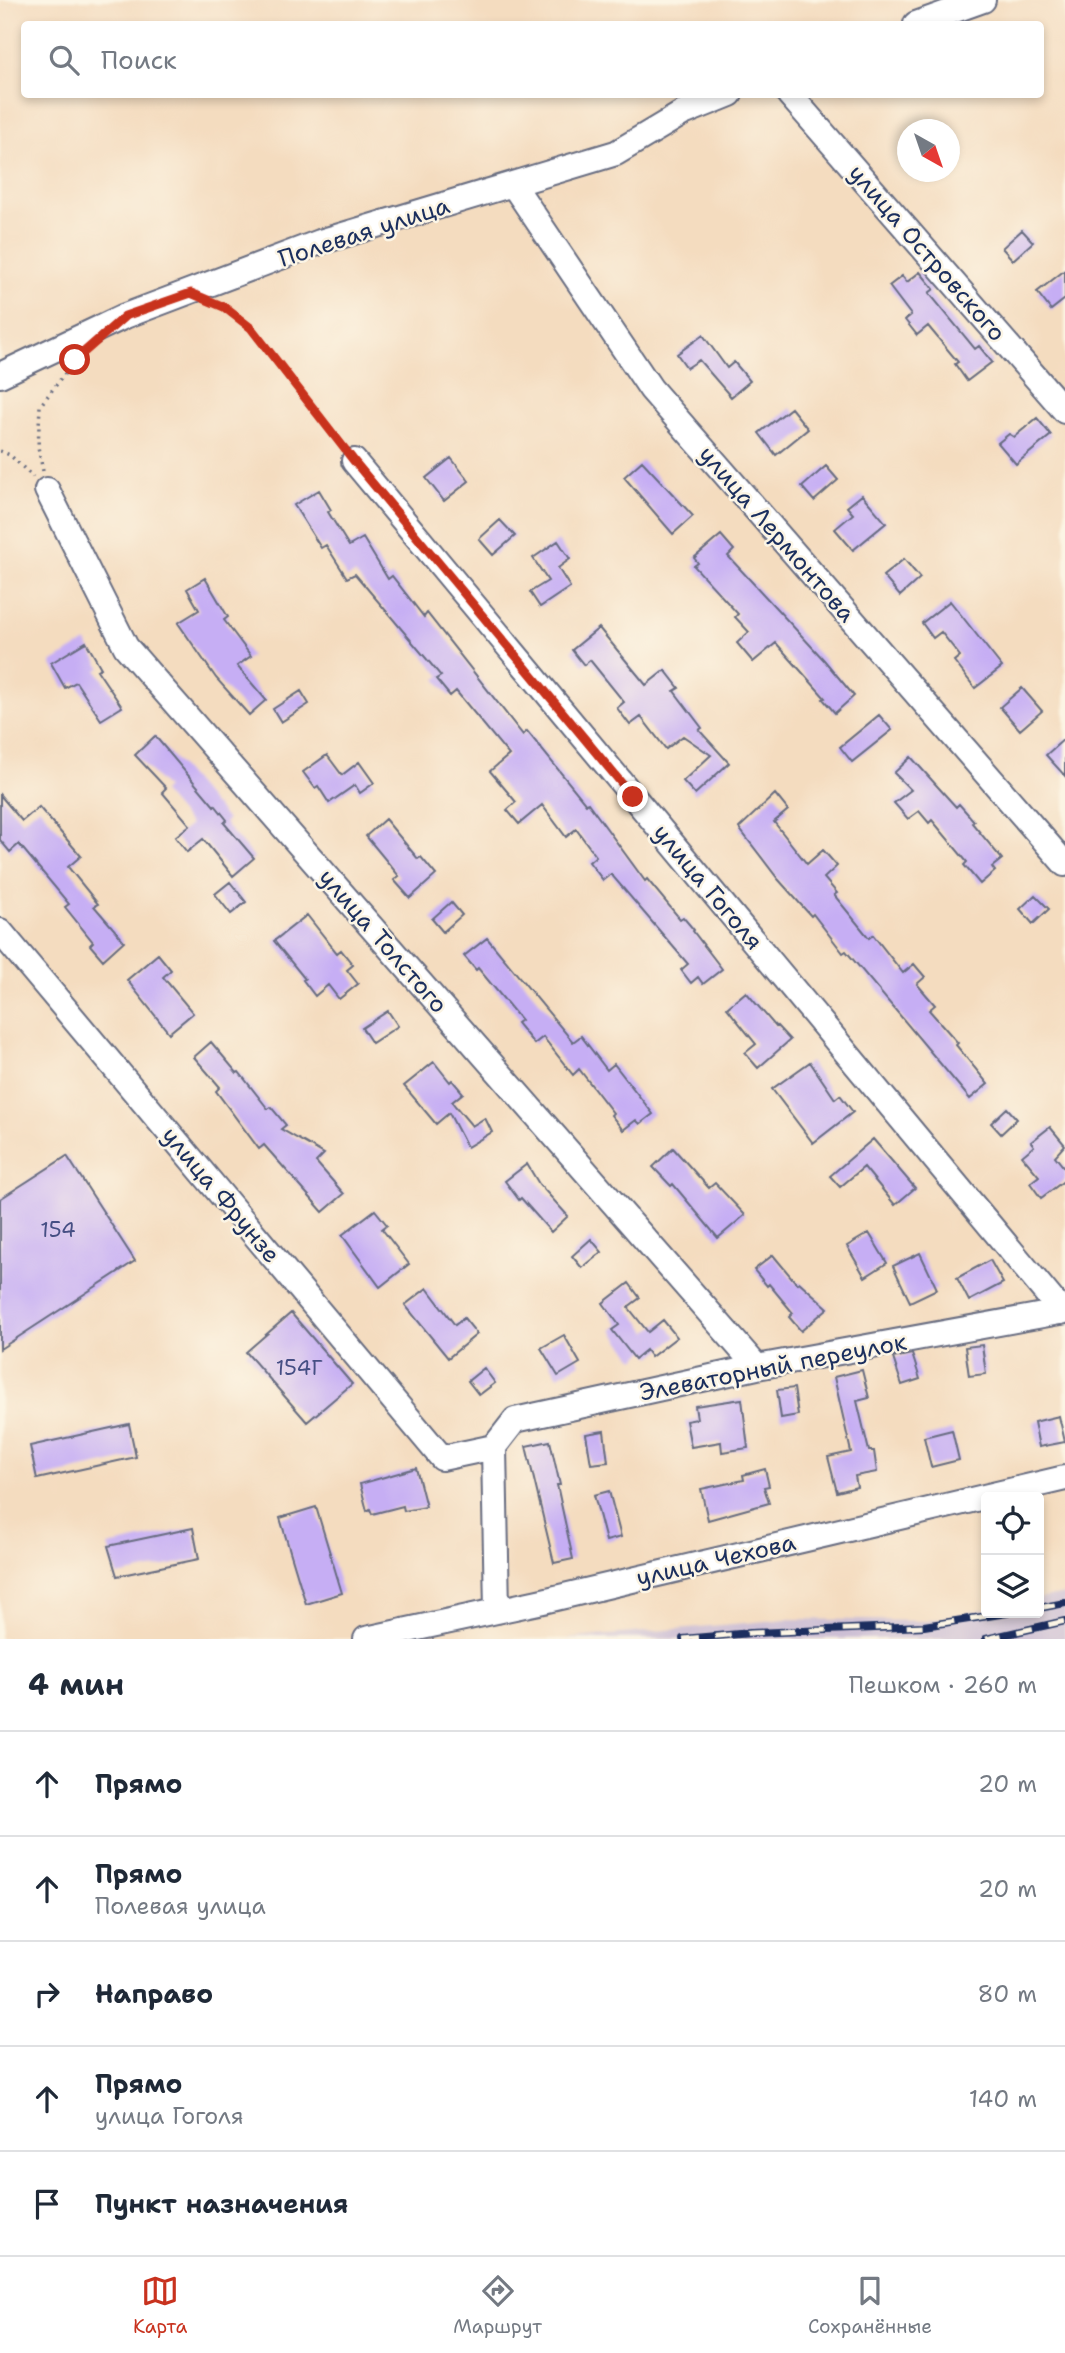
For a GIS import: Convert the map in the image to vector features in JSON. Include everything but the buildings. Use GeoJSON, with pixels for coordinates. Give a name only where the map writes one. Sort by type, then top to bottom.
{"type":"FeatureCollection","features":[{"type":"Feature","properties":{"kind":"street"},"geometry":{"type":"LineString","coordinates":[[924,21],[983,0]]}},
{"type":"Feature","properties":{"kind":"street","name":"Полевая улица"},"geometry":{"type":"LineString","coordinates":[[0,375],[125,316],[320,242],[514,186],[616,153],[683,113],[720,98]]}},
{"type":"Feature","properties":{"kind":"street","name":"улица Островского"},"geometry":{"type":"LineString","coordinates":[[792,98],[1065,411]]}},
{"type":"Feature","properties":{"kind":"street","name":"улица Лермонтова"},"geometry":{"type":"LineString","coordinates":[[514,186],[651,389],[1065,864]]}},
{"type":"Feature","properties":{"kind":"street","name":"улица Гоголя"},"geometry":{"type":"LineString","coordinates":[[354,461],[1064,1312]]}},
{"type":"Feature","properties":{"kind":"street","name":"улица Толстого"},"geometry":{"type":"LineString","coordinates":[[47,490],[126,647],[757,1367]]}},
{"type":"Feature","properties":{"kind":"street","name":"улица Фрунзе"},"geometry":{"type":"LineString","coordinates":[[3,941],[442,1458],[494,1447]]}},
{"type":"Feature","properties":{"kind":"street","name":"Элеваторный переулок"},"geometry":{"type":"LineString","coordinates":[[494,1447],[515,1420],[757,1367],[1064,1312]]}},
{"type":"Feature","properties":{"kind":"street"},"geometry":{"type":"LineString","coordinates":[[494,1447],[497,1611]]}},
{"type":"Feature","properties":{"kind":"street","name":"улица Чехова"},"geometry":{"type":"LineString","coordinates":[[366,1639],[497,1611],[1065,1478]]}},
{"type":"Feature","properties":{"kind":"path"},"geometry":{"type":"LineString","coordinates":[[191,293],[224,307],[251,328],[354,461]]}},
{"type":"Feature","properties":{"kind":"path"},"geometry":{"type":"LineString","coordinates":[[47,490],[38,447],[40,406],[75,360]]}},
{"type":"Feature","properties":{"kind":"path"},"geometry":{"type":"LineString","coordinates":[[0,451],[10,455],[47,490]]}},
{"type":"Feature","properties":{"kind":"shaded area"},"geometry":{"type":"Polygon","coordinates":[[[1065,1594],[1065,1639],[565,1639],[788,1619],[926,1621],[981,1610],[981,1618],[1044,1618],[1044,1598],[1065,1594]]]}},
{"type":"Feature","properties":{"kind":"railway"},"geometry":{"type":"LineString","coordinates":[[1044,1607],[1065,1603]]}},
{"type":"Feature","properties":{"kind":"railway"},"geometry":{"type":"LineString","coordinates":[[683,1639],[751,1633],[924,1626],[981,1617]]}},
{"type":"Feature","properties":{"kind":"railway"},"geometry":{"type":"LineString","coordinates":[[986,1639],[1065,1621]]}},
{"type":"Feature","properties":{"kind":"route"},"geometry":{"type":"LineString","coordinates":[[75,360],[125,316],[191,293],[224,307],[251,328],[354,461],[633,797]]}}]}
